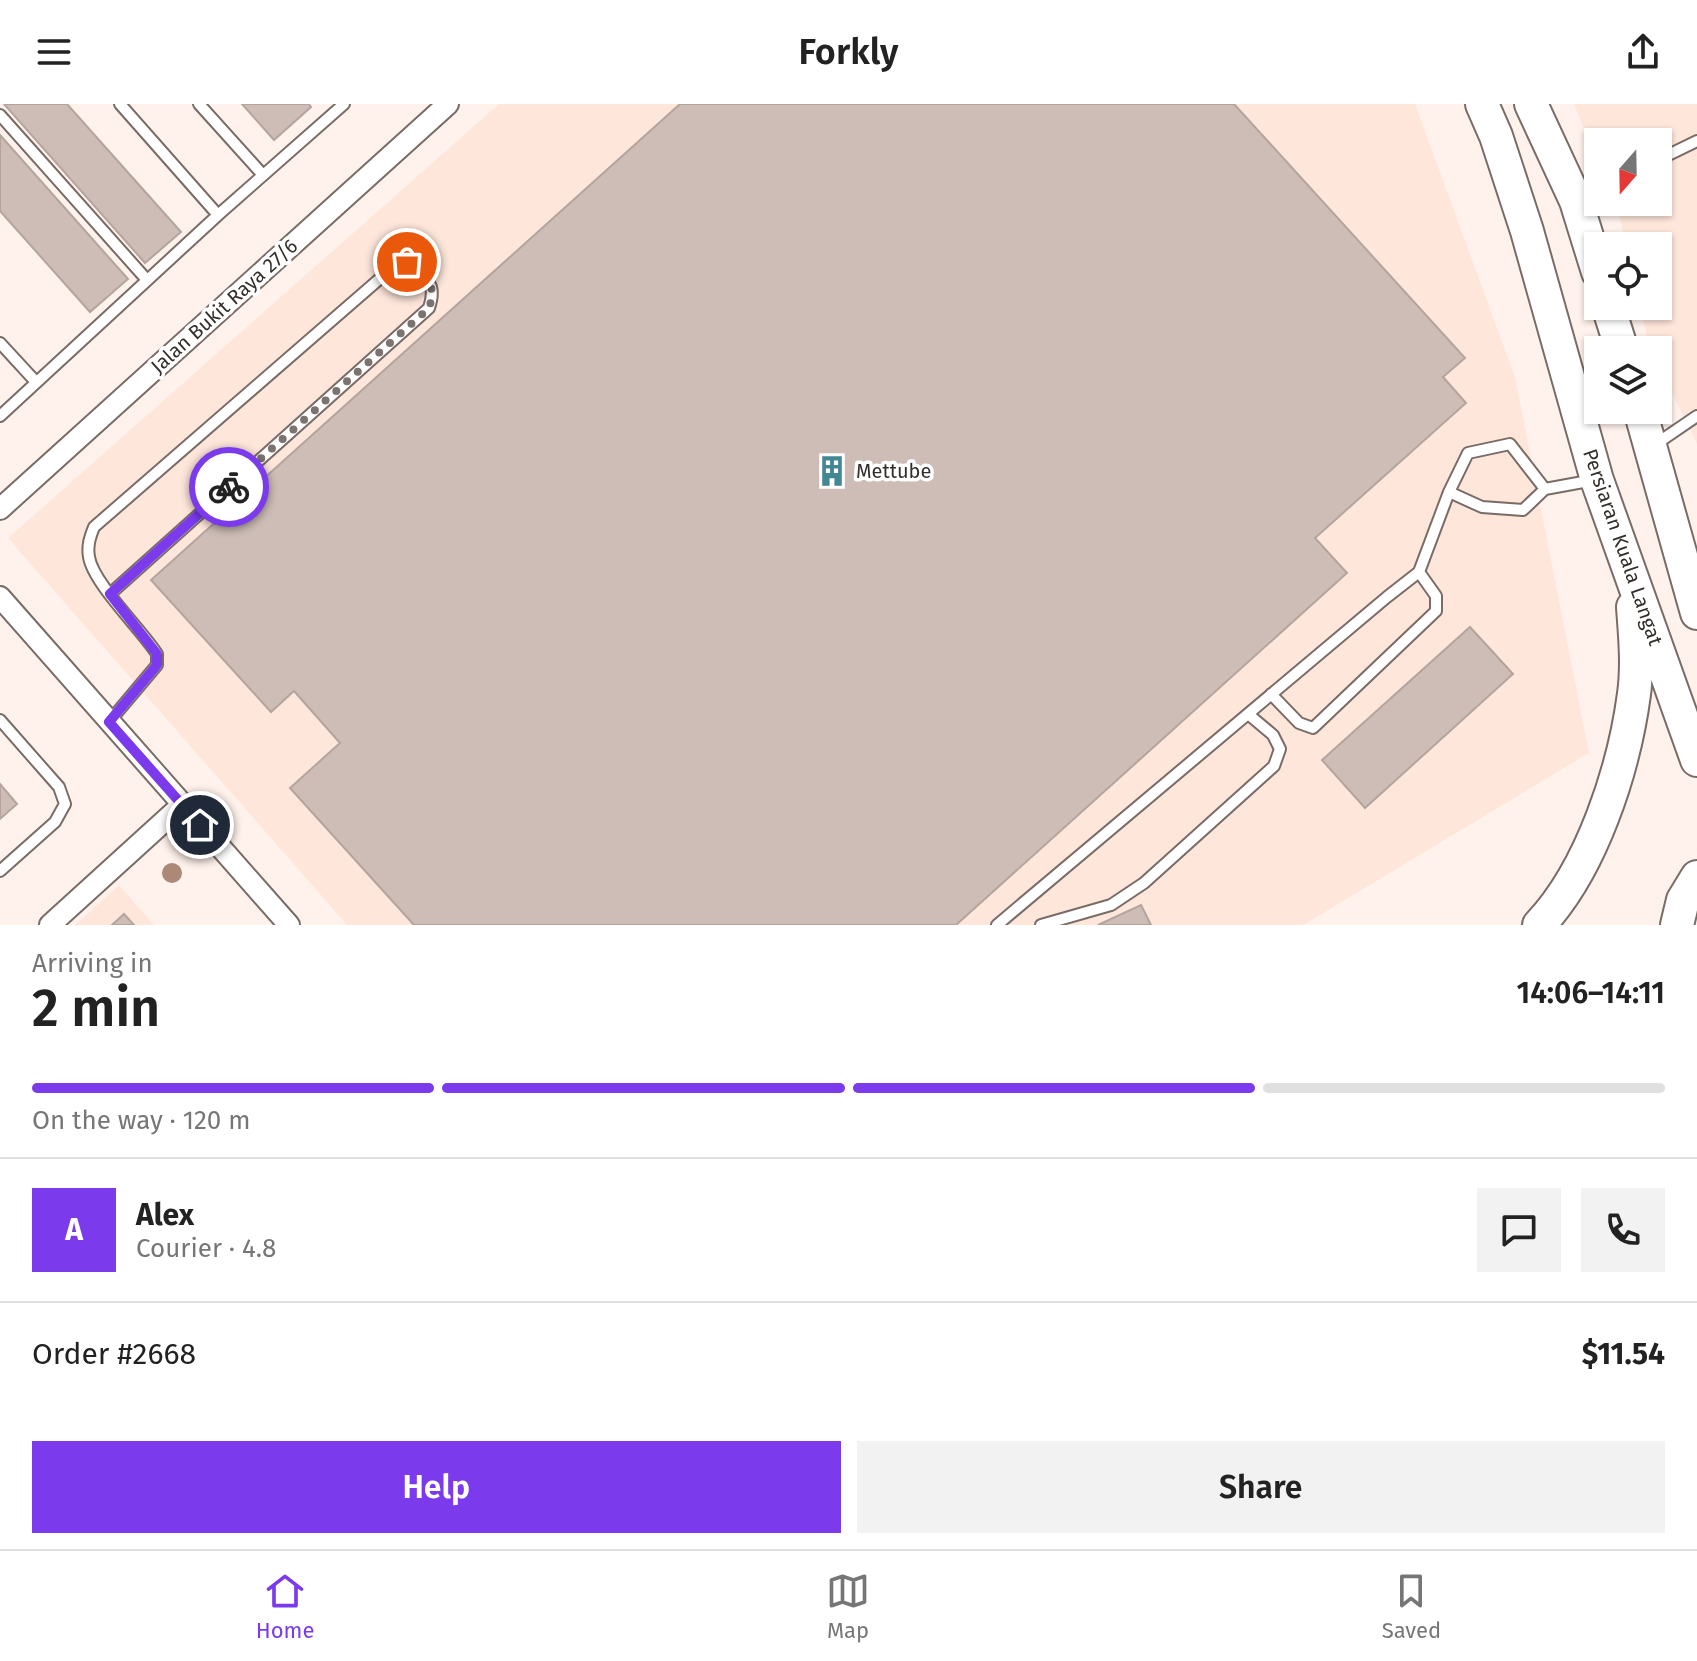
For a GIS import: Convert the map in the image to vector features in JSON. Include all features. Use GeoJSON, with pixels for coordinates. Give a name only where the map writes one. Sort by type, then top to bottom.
{"type":"FeatureCollection","features":[{"type":"Feature","properties":{"kind":"main road","name":"Persiaran Kuala Langat"},"geometry":{"type":"LineString","coordinates":[[1482,104],[1496,136],[1527,231],[1597,480],[1697,760]]}},
{"type":"Feature","properties":{"kind":"main road"},"geometry":{"type":"LineString","coordinates":[[1531,104],[1584,191]]}},
{"type":"Feature","properties":{"kind":"main road"},"geometry":{"type":"LineString","coordinates":[[1645,424],[1692,585],[1697,613]]}},
{"type":"Feature","properties":{"kind":"main road"},"geometry":{"type":"LineString","coordinates":[[1539,925],[1554,909],[1583,861],[1607,805],[1623,751],[1635,692],[1636,641],[1630,568]]}},
{"type":"Feature","properties":{"kind":"main road"},"geometry":{"type":"LineString","coordinates":[[1662,925],[1689,887]]}},
{"type":"Feature","properties":{"kind":"street","name":"Jalan Bukit Raya 27/6"},"geometry":{"type":"LineString","coordinates":[[0,509],[448,104]]}},
{"type":"Feature","properties":{"kind":"street"},"geometry":{"type":"LineString","coordinates":[[0,597],[289,925]]}},
{"type":"Feature","properties":{"kind":"street"},"geometry":{"type":"LineString","coordinates":[[50,925],[182,805]]}},
{"type":"Feature","properties":{"kind":"lane"},"geometry":{"type":"LineString","coordinates":[[120,104],[218,215]]}},
{"type":"Feature","properties":{"kind":"lane"},"geometry":{"type":"LineString","coordinates":[[199,104],[263,175]]}},
{"type":"Feature","properties":{"kind":"lane"},"geometry":{"type":"LineString","coordinates":[[0,416],[263,175],[330,108],[344,104]]}},
{"type":"Feature","properties":{"kind":"lane"},"geometry":{"type":"LineString","coordinates":[[0,115],[147,280]]}},
{"type":"Feature","properties":{"kind":"lane"},"geometry":{"type":"LineString","coordinates":[[1672,153],[1697,141]]}},
{"type":"Feature","properties":{"kind":"lane"},"geometry":{"type":"LineString","coordinates":[[109,722],[157,665],[157,654],[97,578],[89,559],[88,541],[94,527],[399,262],[414,265],[431,286],[429,308],[110,594]]}},
{"type":"Feature","properties":{"kind":"lane"},"geometry":{"type":"LineString","coordinates":[[0,343],[36,382]]}},
{"type":"Feature","properties":{"kind":"lane"},"geometry":{"type":"LineString","coordinates":[[1652,447],[1697,416]]}},
{"type":"Feature","properties":{"kind":"lane"},"geometry":{"type":"LineString","coordinates":[[997,925],[1419,572],[1449,492],[1468,453],[1510,444],[1545,489]]}},
{"type":"Feature","properties":{"kind":"lane"},"geometry":{"type":"LineString","coordinates":[[1449,492],[1482,507],[1523,510],[1545,489],[1597,480]]}},
{"type":"Feature","properties":{"kind":"lane"},"geometry":{"type":"LineString","coordinates":[[1271,694],[1299,723],[1313,728],[1436,611],[1436,596],[1419,572]]}},
{"type":"Feature","properties":{"kind":"lane"},"geometry":{"type":"LineString","coordinates":[[1041,925],[1111,905],[1144,883],[1274,766],[1280,749],[1273,735],[1248,714]]}},
{"type":"Feature","properties":{"kind":"lane"},"geometry":{"type":"LineString","coordinates":[[0,720],[59,787],[65,804],[55,822],[0,871]]}},
{"type":"Feature","properties":{"kind":"shaded area","name":"Mettube"},"geometry":{"type":"Polygon","coordinates":[[[499,104],[1415,104],[1515,377],[1589,753],[1303,925],[347,925],[8,538],[499,104]]]}},
{"type":"Feature","properties":{"kind":"shaded area"},"geometry":{"type":"Polygon","coordinates":[[[1574,104],[1697,104],[1697,444],[1672,393],[1672,336],[1647,336],[1643,320],[1672,320],[1672,232],[1623,232],[1619,216],[1672,216],[1672,128],[1584,129],[1574,104]]]}},
{"type":"Feature","properties":{"kind":"shaded area"},"geometry":{"type":"Polygon","coordinates":[[[119,885],[154,925],[75,925],[119,885]]]}},
{"type":"Feature","properties":{"kind":"building"},"geometry":{"type":"Polygon","coordinates":[[[4,104],[67,104],[181,232],[145,263],[4,104]]]}},
{"type":"Feature","properties":{"kind":"building"},"geometry":{"type":"Polygon","coordinates":[[[242,104],[309,104],[311,107],[274,140],[242,104]]]}},
{"type":"Feature","properties":{"kind":"building","name":"Mettube"},"geometry":{"type":"Polygon","coordinates":[[[680,104],[1234,104],[1465,358],[1443,377],[1466,403],[1315,538],[1347,573],[956,925],[414,925],[290,788],[340,743],[294,691],[271,712],[151,580],[680,104]]]}},
{"type":"Feature","properties":{"kind":"building"},"geometry":{"type":"Polygon","coordinates":[[[0,135],[128,279],[90,312],[0,211],[0,135]]]}},
{"type":"Feature","properties":{"kind":"building"},"geometry":{"type":"Polygon","coordinates":[[[1470,627],[1513,674],[1365,808],[1322,760],[1470,627]]]}},
{"type":"Feature","properties":{"kind":"building"},"geometry":{"type":"Polygon","coordinates":[[[0,784],[17,804],[0,819],[0,784]]]}},
{"type":"Feature","properties":{"kind":"building"},"geometry":{"type":"Polygon","coordinates":[[[1141,905],[1151,925],[1098,925],[1141,905]]]}},
{"type":"Feature","properties":{"kind":"building"},"geometry":{"type":"Polygon","coordinates":[[[124,914],[134,925],[112,925],[124,914]]]}},
{"type":"Feature","properties":{"kind":"way so far"},"geometry":{"type":"LineString","coordinates":[[229,487],[429,308],[431,286],[414,265],[407,262]]}},
{"type":"Feature","properties":{"kind":"place","name":"Mettube"},"geometry":{"type":"Point","coordinates":[832,471]}},
{"type":"Feature","properties":{"kind":"route"},"geometry":{"type":"LineString","coordinates":[[200,825],[109,722],[157,665],[157,654],[150,643],[110,594],[229,487]]}}]}
